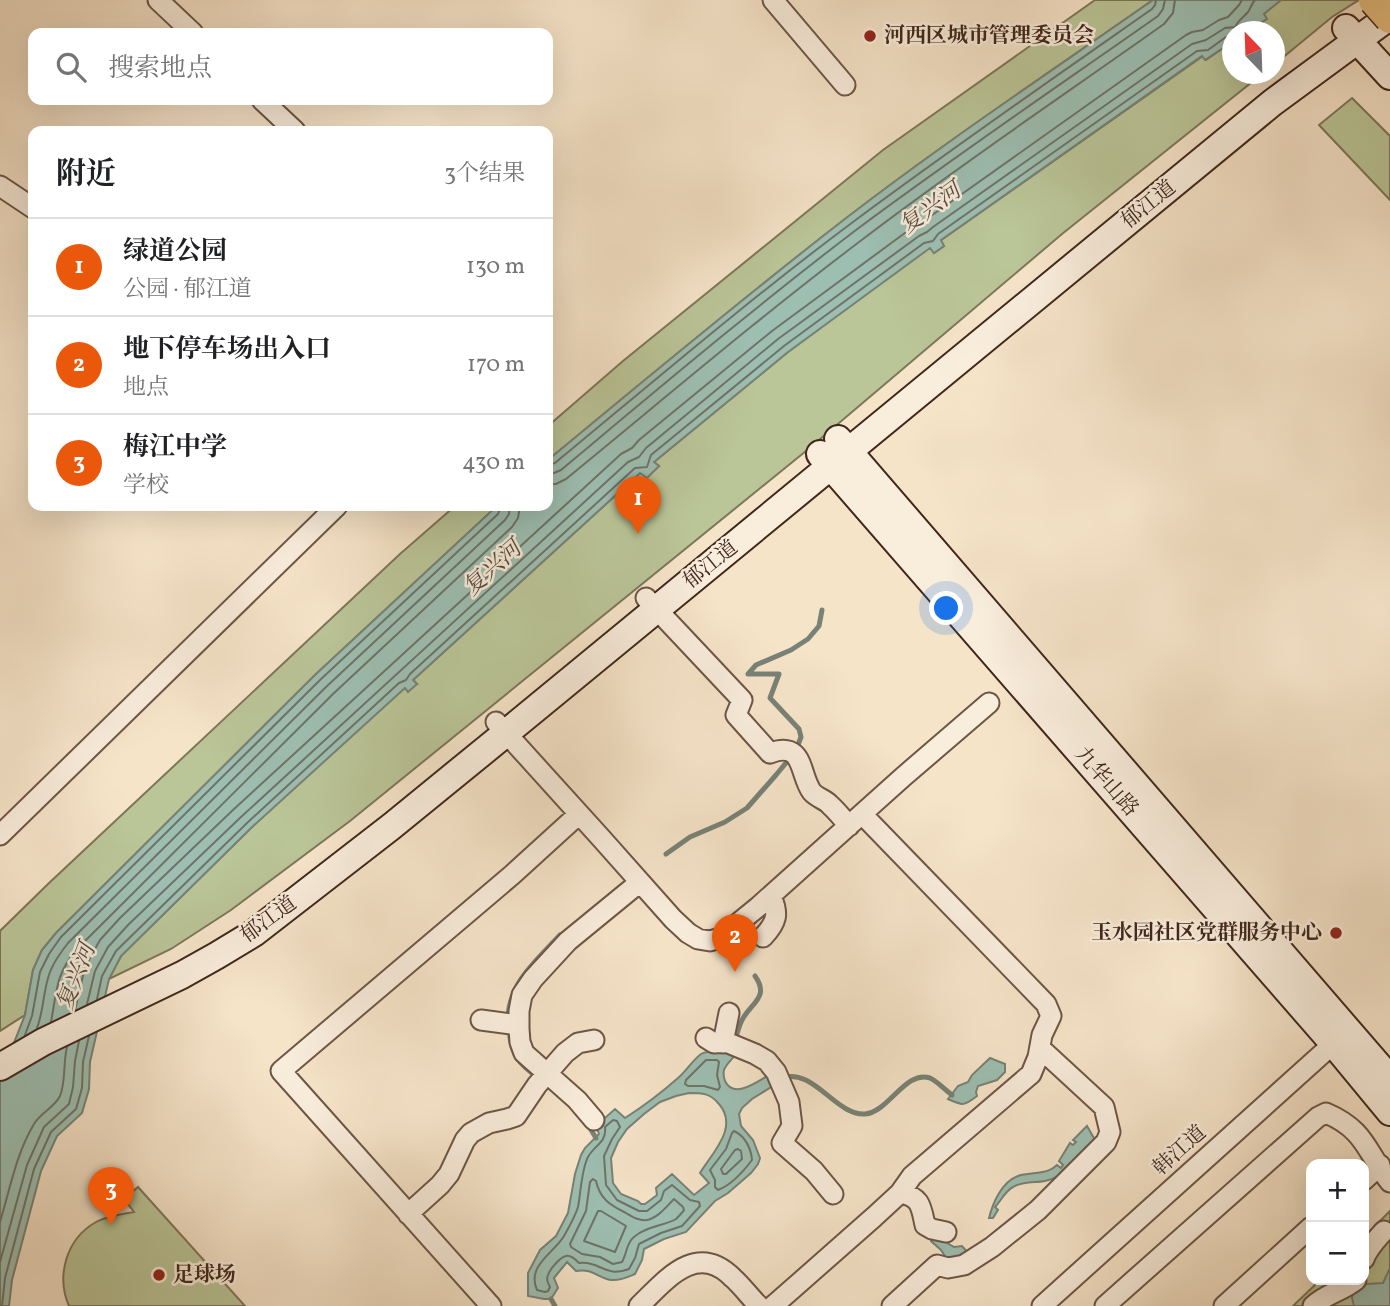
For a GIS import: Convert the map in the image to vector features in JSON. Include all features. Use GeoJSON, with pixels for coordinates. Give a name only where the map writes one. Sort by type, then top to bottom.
{"type":"FeatureCollection","features":[{"type":"Feature","properties":{"kind":"main road"},"geometry":{"type":"LineString","coordinates":[[1374,0],[1390,17]]}},
{"type":"Feature","properties":{"kind":"main road","name":"郁江道"},"geometry":{"type":"LineString","coordinates":[[0,1067],[43,1042],[216,956],[344,848],[501,727],[834,453],[1272,103],[1351,33],[1383,0]]}},
{"type":"Feature","properties":{"kind":"main road","name":"郁江道"},"geometry":{"type":"LineString","coordinates":[[1351,33],[1390,17]]}},
{"type":"Feature","properties":{"kind":"main road"},"geometry":{"type":"LineString","coordinates":[[1351,33],[1390,76]]}},
{"type":"Feature","properties":{"kind":"main road","name":"九华山路"},"geometry":{"type":"LineString","coordinates":[[834,453],[1341,1037],[1390,1112]]}},
{"type":"Feature","properties":{"kind":"main road","name":"郁江道"},"geometry":{"type":"LineString","coordinates":[[0,1050],[251,927]]}},
{"type":"Feature","properties":{"kind":"main road","name":"九华山路"},"geometry":{"type":"LineString","coordinates":[[1341,1037],[1390,1079]]}},
{"type":"Feature","properties":{"kind":"street"},"geometry":{"type":"LineString","coordinates":[[158,0],[188,28]]}},
{"type":"Feature","properties":{"kind":"street"},"geometry":{"type":"LineString","coordinates":[[773,0],[845,85]]}},
{"type":"Feature","properties":{"kind":"street"},"geometry":{"type":"LineString","coordinates":[[267,105],[290,126]]}},
{"type":"Feature","properties":{"kind":"street"},"geometry":{"type":"LineString","coordinates":[[0,186],[28,205]]}},
{"type":"Feature","properties":{"kind":"street"},"geometry":{"type":"LineString","coordinates":[[0,835],[332,511]]}},
{"type":"Feature","properties":{"kind":"street"},"geometry":{"type":"LineString","coordinates":[[652,603],[743,700],[736,715],[771,753],[783,750],[795,756],[804,769],[804,778],[810,790],[832,806],[834,811],[855,820],[1046,1004],[1051,1016],[1042,1035],[1038,1057],[1031,1074],[912,1176],[900,1193],[773,1306]]}},
{"type":"Feature","properties":{"kind":"street"},"geometry":{"type":"LineString","coordinates":[[501,727],[673,919],[698,939],[710,941],[720,938],[771,895],[989,703]]}},
{"type":"Feature","properties":{"kind":"street"},"geometry":{"type":"LineString","coordinates":[[491,1306],[281,1071],[512,875],[579,814]]}},
{"type":"Feature","properties":{"kind":"street"},"geometry":{"type":"LineString","coordinates":[[594,1119],[577,1100],[543,1078],[524,1053],[519,1025],[522,995],[568,941],[640,882]]}},
{"type":"Feature","properties":{"kind":"street"},"geometry":{"type":"LineString","coordinates":[[763,937],[775,922],[776,908],[771,895]]}},
{"type":"Feature","properties":{"kind":"street"},"geometry":{"type":"LineString","coordinates":[[729,1013],[723,1042],[767,1061],[789,1102],[792,1126],[782,1143],[814,1171],[833,1194]]}},
{"type":"Feature","properties":{"kind":"street"},"geometry":{"type":"LineString","coordinates":[[489,1021],[519,1025]]}},
{"type":"Feature","properties":{"kind":"street","name":"韩江道"},"geometry":{"type":"LineString","coordinates":[[1042,1306],[1341,1037]]}},
{"type":"Feature","properties":{"kind":"street"},"geometry":{"type":"LineString","coordinates":[[408,1214],[449,1174],[464,1140],[471,1133],[489,1123],[516,1115],[543,1078],[573,1047],[584,1041],[594,1040]]}},
{"type":"Feature","properties":{"kind":"street"},"geometry":{"type":"LineString","coordinates":[[892,1306],[937,1265],[948,1268],[964,1265],[992,1247],[1038,1210],[1106,1142],[1110,1132],[1104,1107],[1040,1048]]}},
{"type":"Feature","properties":{"kind":"street"},"geometry":{"type":"LineString","coordinates":[[1105,1306],[1318,1116],[1326,1113],[1355,1130],[1385,1173]]}},
{"type":"Feature","properties":{"kind":"street"},"geometry":{"type":"LineString","coordinates":[[900,1193],[911,1195],[921,1207],[925,1225],[939,1231]]}},
{"type":"Feature","properties":{"kind":"street"},"geometry":{"type":"LineString","coordinates":[[1369,1249],[1388,1227]]}},
{"type":"Feature","properties":{"kind":"street"},"geometry":{"type":"LineString","coordinates":[[1224,1306],[1306,1232]]}},
{"type":"Feature","properties":{"kind":"street"},"geometry":{"type":"LineString","coordinates":[[639,1306],[681,1268],[695,1262],[707,1262],[732,1275],[759,1306]]}},
{"type":"Feature","properties":{"kind":"street"},"geometry":{"type":"LineString","coordinates":[[1313,1306],[1351,1285]]}},
{"type":"Feature","properties":{"kind":"green space"},"geometry":{"type":"Polygon","coordinates":[[[1095,0],[1153,0],[883,190],[732,308],[553,456],[553,422],[623,361],[883,150],[1095,0]]]}},
{"type":"Feature","properties":{"kind":"green space"},"geometry":{"type":"Polygon","coordinates":[[[1281,0],[1359,0],[1332,17],[1285,56],[1285,21],[1263,21],[1266,19],[1263,14],[1281,0]]]}},
{"type":"Feature","properties":{"kind":"green space"},"geometry":{"type":"Polygon","coordinates":[[[1222,49],[1222,84],[1250,84],[1062,234],[806,451],[350,821],[231,910],[171,949],[109,979],[121,956],[251,828],[405,687],[417,684],[413,680],[640,473],[647,477],[659,466],[654,462],[788,352],[930,247],[934,253],[944,246],[940,241],[1203,56],[1206,60],[1222,49]]]}},
{"type":"Feature","properties":{"kind":"green space"},"geometry":{"type":"Polygon","coordinates":[[[1352,98],[1390,136],[1390,200],[1319,125],[1352,98]]]}},
{"type":"Feature","properties":{"kind":"green space"},"geometry":{"type":"Polygon","coordinates":[[[449,511],[492,511],[315,675],[56,933],[42,950],[33,970],[25,1015],[0,1031],[0,931],[400,554],[449,511]]]}},
{"type":"Feature","properties":{"kind":"green space"},"geometry":{"type":"Polygon","coordinates":[[[138,1187],[245,1306],[69,1306],[65,1294],[64,1271],[71,1248],[77,1238],[96,1222],[134,1212],[124,1199],[138,1187]]]}},
{"type":"Feature","properties":{"kind":"green space"},"geometry":{"type":"Polygon","coordinates":[[[1390,1211],[1390,1306],[1293,1306],[1315,1285],[1369,1285],[1369,1232],[1390,1211]]]}},
{"type":"Feature","properties":{"kind":"water","name":"复兴河"},"geometry":{"type":"Polygon","coordinates":[[[1153,0],[1281,0],[1264,14],[1267,19],[1264,21],[1222,21],[1222,49],[1205,60],[1202,56],[941,240],[944,246],[934,253],[930,248],[788,352],[654,462],[659,466],[647,478],[640,473],[413,680],[417,684],[408,692],[405,688],[251,828],[121,956],[109,979],[90,1062],[89,1089],[82,1113],[57,1136],[41,1171],[12,1280],[9,1306],[0,1306],[0,1078],[25,1015],[33,970],[42,950],[315,675],[492,511],[553,511],[553,456],[732,308],[883,190],[1153,0]]]}},
{"type":"Feature","properties":{"kind":"water"},"geometry":{"type":"Polygon","coordinates":[[[728,1050],[737,1052],[724,1070],[729,1086],[740,1089],[769,1075],[776,1084],[752,1099],[739,1114],[741,1126],[753,1140],[760,1158],[751,1173],[715,1201],[686,1232],[644,1249],[635,1274],[611,1280],[591,1272],[576,1271],[567,1262],[554,1278],[558,1288],[551,1299],[528,1296],[528,1273],[540,1250],[556,1236],[568,1213],[581,1155],[599,1134],[596,1126],[615,1109],[625,1118],[639,1109],[678,1078],[701,1054],[728,1050]],[[689,1093],[660,1102],[627,1129],[618,1142],[611,1158],[613,1183],[621,1194],[645,1204],[657,1195],[656,1188],[672,1174],[694,1195],[709,1183],[700,1173],[722,1139],[726,1122],[724,1113],[716,1100],[706,1094],[689,1093]]]}},
{"type":"Feature","properties":{"kind":"water"},"geometry":{"type":"Polygon","coordinates":[[[990,1058],[1005,1064],[1005,1072],[997,1080],[978,1086],[977,1096],[966,1103],[960,1104],[948,1099],[958,1086],[968,1082],[990,1058]]]}},
{"type":"Feature","properties":{"kind":"water"},"geometry":{"type":"Polygon","coordinates":[[[1087,1126],[1095,1140],[1073,1165],[1052,1179],[1021,1184],[1010,1189],[995,1207],[998,1210],[993,1218],[989,1218],[996,1199],[1007,1183],[1018,1176],[1047,1171],[1057,1165],[1061,1168],[1063,1165],[1059,1161],[1070,1143],[1073,1145],[1076,1142],[1073,1140],[1087,1126]]]}},
{"type":"Feature","properties":{"kind":"water"},"geometry":{"type":"Polygon","coordinates":[[[932,1234],[954,1247],[962,1246],[970,1255],[948,1261],[931,1241],[932,1234]]]}},
{"type":"Feature","properties":{"kind":"water"},"geometry":{"type":"Polygon","coordinates":[[[1390,1268],[1390,1306],[1354,1306],[1353,1291],[1364,1285],[1383,1283],[1390,1268]]]}},
{"type":"Feature","properties":{"kind":"waterway"},"geometry":{"type":"LineString","coordinates":[[796,750],[801,737],[799,729],[770,698],[779,674],[748,674],[756,665],[791,650],[808,639],[819,626],[822,610]]}},
{"type":"Feature","properties":{"kind":"waterway"},"geometry":{"type":"LineString","coordinates":[[666,854],[690,837],[725,822],[747,808],[790,758]]}},
{"type":"Feature","properties":{"kind":"waterway"},"geometry":{"type":"LineString","coordinates":[[508,1020],[509,1007],[518,983],[560,935]]}},
{"type":"Feature","properties":{"kind":"waterway"},"geometry":{"type":"LineString","coordinates":[[733,1042],[742,1020],[760,995],[761,989],[755,976]]}},
{"type":"Feature","properties":{"kind":"waterway"},"geometry":{"type":"LineString","coordinates":[[509,1029],[517,1058],[539,1078]]}},
{"type":"Feature","properties":{"kind":"waterway"},"geometry":{"type":"LineString","coordinates":[[782,1078],[793,1076],[804,1079],[854,1113],[874,1112],[905,1085],[921,1077],[933,1079],[952,1095]]}},
{"type":"Feature","properties":{"kind":"waterway"},"geometry":{"type":"LineString","coordinates":[[588,1125],[596,1138]]}},
{"type":"Feature","properties":{"kind":"waterway"},"geometry":{"type":"LineString","coordinates":[[551,1299],[555,1306]]}},
{"type":"Feature","properties":{"kind":"place","name":"河西区城市管理委员会"},"geometry":{"type":"Point","coordinates":[870,36]}},
{"type":"Feature","properties":{"kind":"place","name":"绿道公园"},"geometry":{"type":"Point","coordinates":[638,534]}},
{"type":"Feature","properties":{"kind":"place","name":"玉水园社区党群服务中心"},"geometry":{"type":"Point","coordinates":[1336,933]}},
{"type":"Feature","properties":{"kind":"place","name":"地下停车场出入口"},"geometry":{"type":"Point","coordinates":[735,972]}},
{"type":"Feature","properties":{"kind":"place","name":"梅江中学"},"geometry":{"type":"Point","coordinates":[111,1225]}},
{"type":"Feature","properties":{"kind":"place","name":"足球场"},"geometry":{"type":"Point","coordinates":[159,1275]}}]}
